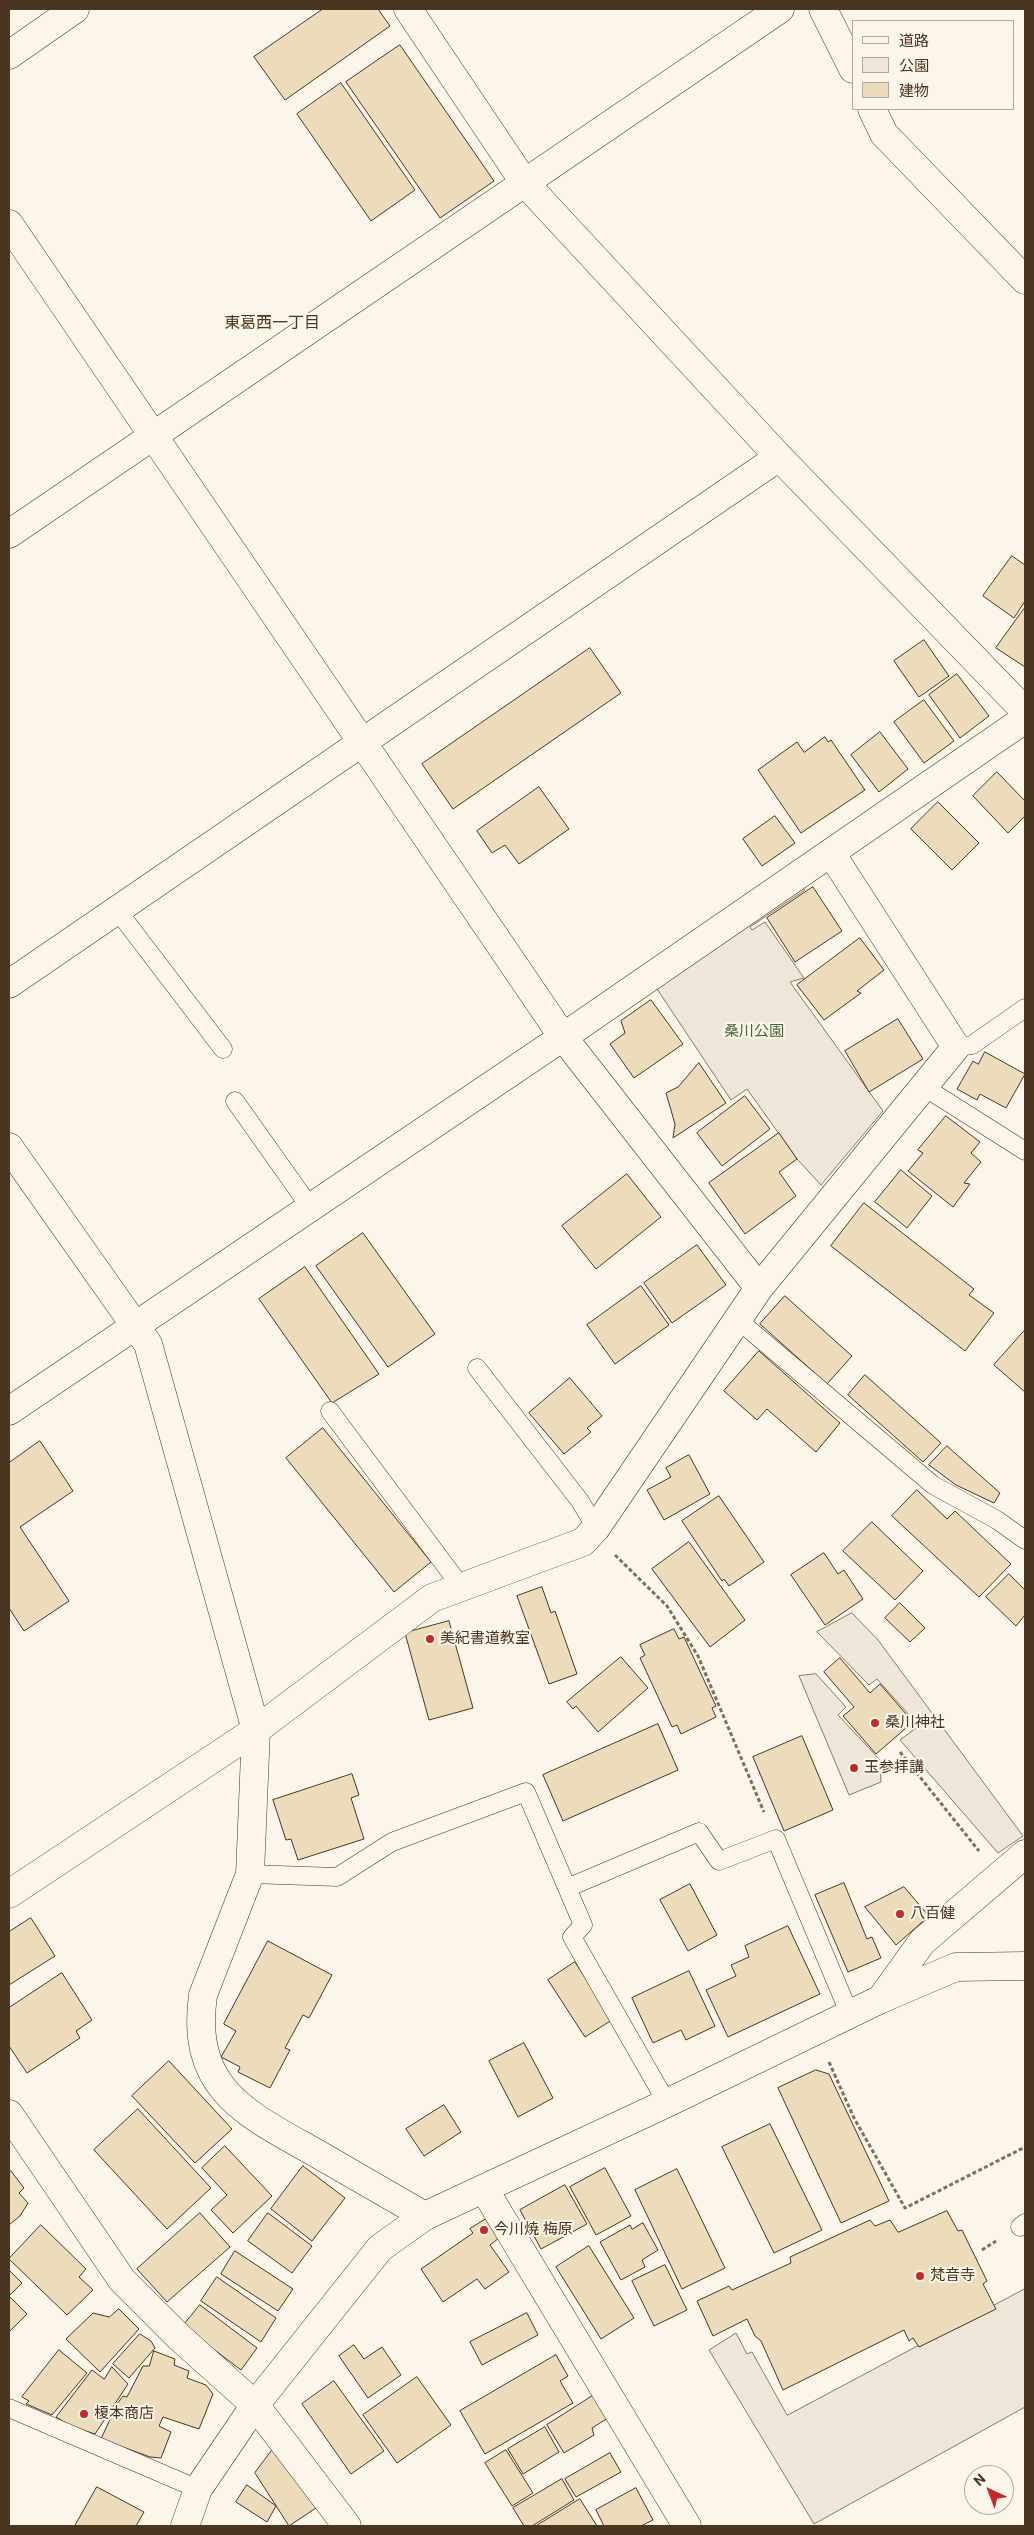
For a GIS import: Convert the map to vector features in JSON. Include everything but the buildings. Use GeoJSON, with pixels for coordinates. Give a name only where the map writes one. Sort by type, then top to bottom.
{"type":"FeatureCollection","features":[{"type":"Feature","properties":{"kind":"street"},"geometry":{"type":"LineString","coordinates":[[9,55],[75,9]]}},
{"type":"Feature","properties":{"kind":"street"},"geometry":{"type":"LineString","coordinates":[[408,9],[524,182],[779,457],[1025,711]]}},
{"type":"Feature","properties":{"kind":"street"},"geometry":{"type":"LineString","coordinates":[[9,534],[780,9]]}},
{"type":"Feature","properties":{"kind":"street"},"geometry":{"type":"LineString","coordinates":[[823,9],[852,67]]}},
{"type":"Feature","properties":{"kind":"street"},"geometry":{"type":"LineString","coordinates":[[872,110],[884,134],[1025,280]]}},
{"type":"Feature","properties":{"kind":"street"},"geometry":{"type":"LineString","coordinates":[[9,224],[564,1037],[759,1288]]}},
{"type":"Feature","properties":{"kind":"street"},"geometry":{"type":"LineString","coordinates":[[9,984],[779,457]]}},
{"type":"Feature","properties":{"kind":"street"},"geometry":{"type":"LineString","coordinates":[[9,1411],[564,1037],[1025,719]]}},
{"type":"Feature","properties":{"kind":"street"},"geometry":{"type":"LineString","coordinates":[[9,1894],[256,1730],[432,1598],[582,1542],[596,1528],[759,1288],[956,1047],[831,853]]}},
{"type":"Feature","properties":{"kind":"street"},"geometry":{"type":"LineString","coordinates":[[9,1147],[133,1326],[148,1344],[256,1730],[250,1874],[203,1995],[200,2015],[201,2034],[212,2072],[222,2089],[251,2117],[425,2216]]}},
{"type":"Feature","properties":{"kind":"street"},"geometry":{"type":"LineString","coordinates":[[881,1999],[922,1942],[1025,1854]]}},
{"type":"Feature","properties":{"kind":"street"},"geometry":{"type":"LineString","coordinates":[[185,2526],[198,2489],[255,2404],[380,2248],[425,2216],[667,2103],[881,1999],[956,1967],[1025,1966]]}},
{"type":"Feature","properties":{"kind":"street"},"geometry":{"type":"LineString","coordinates":[[9,2114],[122,2280],[179,2337],[255,2404],[346,2526]]}},
{"type":"Feature","properties":{"kind":"street"},"geometry":{"type":"LineString","coordinates":[[484,2190],[687,2526]]}},
{"type":"Feature","properties":{"kind":"lane"},"geometry":{"type":"LineString","coordinates":[[117,910],[223,1049]]}},
{"type":"Feature","properties":{"kind":"lane"},"geometry":{"type":"LineString","coordinates":[[956,1047],[972,1045],[1025,1008]]}},
{"type":"Feature","properties":{"kind":"lane"},"geometry":{"type":"LineString","coordinates":[[924,1088],[1025,1151]]}},
{"type":"Feature","properties":{"kind":"lane"},"geometry":{"type":"LineString","coordinates":[[235,1101],[310,1207]]}},
{"type":"Feature","properties":{"kind":"lane"},"geometry":{"type":"LineString","coordinates":[[738,1320],[932,1485],[997,1520],[1025,1540]]}},
{"type":"Feature","properties":{"kind":"lane"},"geometry":{"type":"LineString","coordinates":[[477,1368],[580,1500],[596,1528]]}},
{"type":"Feature","properties":{"kind":"lane"},"geometry":{"type":"LineString","coordinates":[[330,1411],[462,1588]]}},
{"type":"Feature","properties":{"kind":"lane"},"geometry":{"type":"LineString","coordinates":[[250,1874],[337,1877],[392,1842],[526,1792],[583,1926],[572,1937],[667,2103]]}},
{"type":"Feature","properties":{"kind":"lane"},"geometry":{"type":"LineString","coordinates":[[567,1888],[698,1832],[719,1861],[776,1840],[850,2015]]}},
{"type":"Feature","properties":{"kind":"lane"},"geometry":{"type":"LineString","coordinates":[[9,2408],[198,2489]]}},
{"type":"Feature","properties":{"kind":"path"},"geometry":{"type":"LineString","coordinates":[[596,1528],[608,1548],[667,1606],[698,1656],[776,1840]]}},
{"type":"Feature","properties":{"kind":"path"},"geometry":{"type":"LineString","coordinates":[[900,1752],[1000,1876]]}},
{"type":"Feature","properties":{"kind":"path"},"geometry":{"type":"LineString","coordinates":[[827,2058],[854,2118],[905,2208],[1025,2147]]}},
{"type":"Feature","properties":{"kind":"green space","name":"桑川公園"},"geometry":{"type":"Polygon","coordinates":[[[794,881],[805,890],[750,927],[752,930],[765,922],[804,978],[790,982],[883,1111],[821,1185],[797,1159],[747,1089],[731,1100],[649,977],[794,881]]]}},
{"type":"Feature","properties":{"kind":"green space"},"geometry":{"type":"Polygon","coordinates":[[[852,1613],[878,1640],[1023,1836],[998,1853],[900,1740],[919,1726],[877,1679],[869,1685],[817,1632],[852,1613]]]}},
{"type":"Feature","properties":{"kind":"green space"},"geometry":{"type":"Polygon","coordinates":[[[816,1674],[846,1707],[838,1715],[880,1760],[881,1782],[849,1795],[799,1676],[816,1674]]]}},
{"type":"Feature","properties":{"kind":"green space"},"geometry":{"type":"Polygon","coordinates":[[[1025,2289],[1025,2407],[814,2524],[709,2350],[736,2333],[747,2354],[752,2352],[787,2415],[1025,2289]]]}},
{"type":"Feature","properties":{"kind":"place","name":"美紀書道教室"},"geometry":{"type":"Point","coordinates":[430,1639]}},
{"type":"Feature","properties":{"kind":"place","name":"桑川神社"},"geometry":{"type":"Point","coordinates":[875,1723]}},
{"type":"Feature","properties":{"kind":"place","name":"玉参拝講"},"geometry":{"type":"Point","coordinates":[854,1768]}},
{"type":"Feature","properties":{"kind":"place","name":"八百健"},"geometry":{"type":"Point","coordinates":[900,1914]}},
{"type":"Feature","properties":{"kind":"place","name":"今川焼 梅原"},"geometry":{"type":"Point","coordinates":[484,2230]}},
{"type":"Feature","properties":{"kind":"place","name":"梵音寺"},"geometry":{"type":"Point","coordinates":[920,2276]}},
{"type":"Feature","properties":{"kind":"place","name":"榎本商店"},"geometry":{"type":"Point","coordinates":[84,2414]}},
{"type":"Feature","properties":{"kind":"district","name":"東葛西一丁目"},"geometry":{"type":"Point","coordinates":[272,324]}}]}
